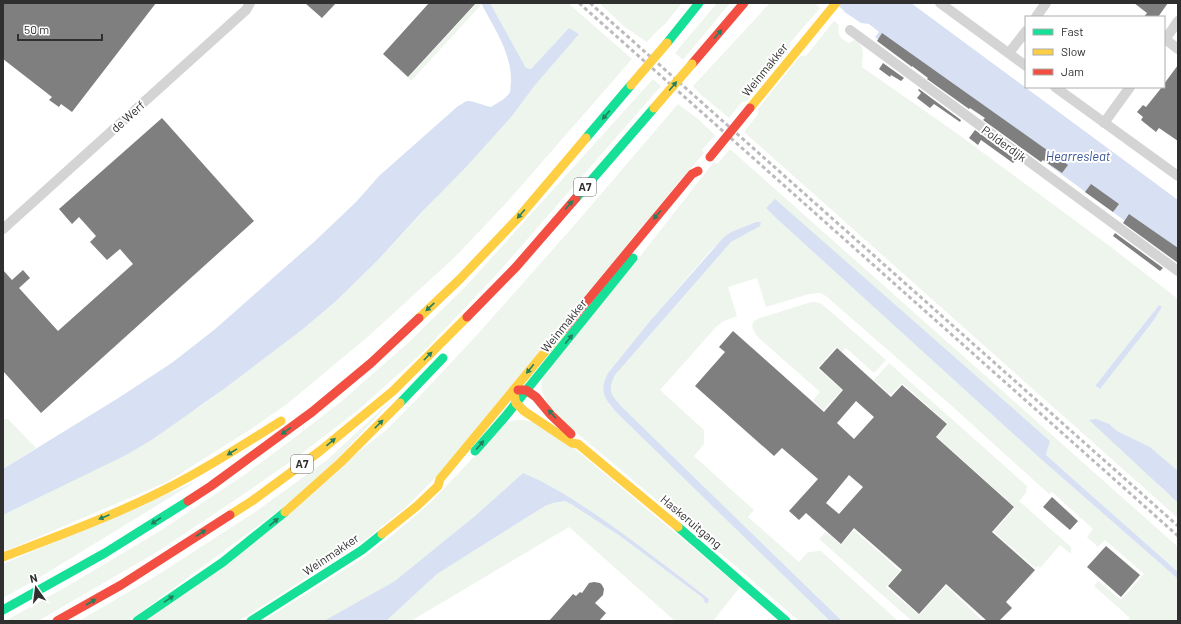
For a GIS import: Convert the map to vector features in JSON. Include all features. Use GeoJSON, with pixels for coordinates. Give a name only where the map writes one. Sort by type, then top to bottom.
{"type":"FeatureCollection","features":[{"type":"Feature","properties":{"kind":"main road","name":"A7"},"geometry":{"type":"LineString","coordinates":[[3,610],[105,553],[211,486],[312,412],[371,363],[460,279],[519,217],[668,43],[699,3]]}},
{"type":"Feature","properties":{"kind":"main road","name":"Weinmakker"},"geometry":{"type":"LineString","coordinates":[[438,486],[440,479],[513,390],[692,174],[698,171],[710,157],[836,3]]}},
{"type":"Feature","properties":{"kind":"main road","name":"A7"},"geometry":{"type":"LineString","coordinates":[[57,621],[121,585],[239,509],[320,451],[393,390],[516,266],[743,4]]}},
{"type":"Feature","properties":{"kind":"main road","name":"Weinmakker"},"geometry":{"type":"LineString","coordinates":[[251,621],[362,550],[417,506],[438,486],[444,484],[467,460],[516,403],[672,210],[696,178],[698,171]]}},
{"type":"Feature","properties":{"kind":"main road","name":"A7"},"geometry":{"type":"LineString","coordinates":[[482,316],[516,266]]}},
{"type":"Feature","properties":{"kind":"main road","name":"A7"},"geometry":{"type":"LineString","coordinates":[[137,621],[228,558],[289,509],[378,425],[452,349]]}},
{"type":"Feature","properties":{"kind":"main road","name":"A7"},"geometry":{"type":"LineString","coordinates":[[311,401],[371,363]]}},
{"type":"Feature","properties":{"kind":"main road"},"geometry":{"type":"LineString","coordinates":[[516,403],[513,390],[526,390]]}},
{"type":"Feature","properties":{"kind":"main road","name":"Haskeruitgang"},"geometry":{"type":"LineString","coordinates":[[526,390],[536,397],[551,415],[577,439],[578,444]]}},
{"type":"Feature","properties":{"kind":"main road","name":"Haskeruitgang"},"geometry":{"type":"LineString","coordinates":[[516,403],[524,411],[572,443],[578,444],[694,540],[786,621]]}},
{"type":"Feature","properties":{"kind":"main road"},"geometry":{"type":"LineString","coordinates":[[3,557],[93,522],[151,497],[189,478],[291,414]]}},
{"type":"Feature","properties":{"kind":"street","name":"de Werf"},"geometry":{"type":"LineString","coordinates":[[3,229],[246,10],[250,3]]}},
{"type":"Feature","properties":{"kind":"street"},"geometry":{"type":"LineString","coordinates":[[940,3],[1025,65]]}},
{"type":"Feature","properties":{"kind":"street"},"geometry":{"type":"LineString","coordinates":[[1037,16],[1046,3]]}},
{"type":"Feature","properties":{"kind":"street"},"geometry":{"type":"LineString","coordinates":[[1165,39],[1178,21]]}},
{"type":"Feature","properties":{"kind":"street","name":"Polderdijk"},"geometry":{"type":"LineString","coordinates":[[850,30],[1178,271]]}},
{"type":"Feature","properties":{"kind":"street"},"geometry":{"type":"LineString","coordinates":[[1009,53],[1025,32]]}},
{"type":"Feature","properties":{"kind":"street"},"geometry":{"type":"LineString","coordinates":[[1165,41],[1178,49]]}},
{"type":"Feature","properties":{"kind":"street"},"geometry":{"type":"LineString","coordinates":[[1056,88],[1178,176]]}},
{"type":"Feature","properties":{"kind":"street"},"geometry":{"type":"LineString","coordinates":[[1104,123],[1129,88]]}},
{"type":"Feature","properties":{"kind":"shaded area"},"geometry":{"type":"Polygon","coordinates":[[[473,3],[481,3],[481,5],[411,81],[408,78],[475,5],[473,3]]]}},
{"type":"Feature","properties":{"kind":"shaded area"},"geometry":{"type":"Polygon","coordinates":[[[490,3],[568,3],[632,59],[508,201],[456,256],[371,334],[287,404],[251,429],[167,482],[3,552],[3,515],[50,492],[201,406],[303,329],[335,302],[378,260],[512,116],[535,85],[569,28],[531,69],[526,68],[490,3]]]}},
{"type":"Feature","properties":{"kind":"shaded area"},"geometry":{"type":"Polygon","coordinates":[[[599,3],[682,3],[666,23],[647,42],[626,28],[599,3]]]}},
{"type":"Feature","properties":{"kind":"shaded area"},"geometry":{"type":"Polygon","coordinates":[[[717,3],[730,3],[683,60],[675,53],[717,3]]]}},
{"type":"Feature","properties":{"kind":"shaded area"},"geometry":{"type":"Polygon","coordinates":[[[770,3],[815,3],[820,8],[790,43],[790,48],[747,101],[742,102],[729,118],[700,94],[693,86],[770,3]]]}},
{"type":"Feature","properties":{"kind":"shaded area"},"geometry":{"type":"Polygon","coordinates":[[[834,21],[839,25],[838,32],[841,38],[848,43],[855,40],[861,45],[863,52],[862,67],[955,132],[1111,247],[1178,299],[1178,471],[1150,447],[1117,431],[1109,424],[1160,487],[1178,503],[1178,518],[744,132],[758,114],[758,109],[800,56],[806,56],[834,21]],[[1159,305],[1095,386],[1099,389],[1154,320],[1162,307],[1159,305]]]}},
{"type":"Feature","properties":{"kind":"shaded area"},"geometry":{"type":"Polygon","coordinates":[[[653,79],[661,86],[497,274],[422,353],[357,411],[297,457],[157,552],[38,621],[5,621],[66,587],[160,531],[247,473],[343,400],[408,343],[466,286],[653,79]]]}},
{"type":"Feature","properties":{"kind":"shaded area"},"geometry":{"type":"Polygon","coordinates":[[[678,104],[698,119],[715,135],[702,150],[704,153],[437,476],[406,507],[365,540],[239,621],[144,621],[385,431],[476,336],[578,221],[678,104]]]}},
{"type":"Feature","properties":{"kind":"shaded area"},"geometry":{"type":"Polygon","coordinates":[[[730,149],[1178,547],[1178,572],[1046,455],[1050,441],[775,200],[766,208],[1042,460],[1178,579],[1178,621],[1127,621],[1130,618],[1094,586],[1098,581],[1121,600],[1144,574],[1105,540],[1098,547],[1087,537],[1093,529],[1052,492],[1049,494],[953,407],[826,296],[820,293],[809,294],[766,307],[757,278],[728,287],[737,316],[724,321],[716,327],[660,390],[704,430],[704,444],[694,456],[754,510],[748,517],[799,562],[808,552],[821,551],[898,621],[842,621],[623,408],[613,396],[611,389],[615,375],[731,242],[744,234],[755,222],[731,232],[711,250],[608,373],[604,393],[609,405],[830,621],[799,621],[556,414],[547,402],[542,389],[544,376],[549,368],[645,250],[713,163],[718,163],[730,149]]]}},
{"type":"Feature","properties":{"kind":"shaded area"},"geometry":{"type":"Polygon","coordinates":[[[811,302],[822,304],[886,360],[874,373],[846,348],[842,352],[836,347],[817,368],[842,390],[823,410],[813,400],[820,392],[760,339],[753,329],[753,322],[757,319],[811,302]]]}},
{"type":"Feature","properties":{"kind":"shaded area"},"geometry":{"type":"Polygon","coordinates":[[[889,363],[1027,486],[1026,493],[1019,501],[1071,547],[1071,554],[1060,545],[1040,568],[1038,566],[1035,568],[994,532],[1015,507],[937,437],[948,424],[902,383],[891,395],[874,380],[889,363]]]}},
{"type":"Feature","properties":{"kind":"shaded area"},"geometry":{"type":"Polygon","coordinates":[[[396,396],[312,486],[129,621],[79,621],[159,574],[255,512],[327,460],[396,396]]]}},
{"type":"Feature","properties":{"kind":"shaded area"},"geometry":{"type":"Polygon","coordinates":[[[3,419],[8,419],[36,448],[3,469],[3,419]]]}},
{"type":"Feature","properties":{"kind":"shaded area"},"geometry":{"type":"Polygon","coordinates":[[[518,420],[532,422],[569,444],[740,587],[713,621],[675,621],[569,527],[411,621],[386,621],[437,574],[545,506],[566,501],[620,536],[703,598],[705,603],[708,603],[709,599],[622,533],[559,491],[523,473],[419,563],[395,581],[364,599],[324,621],[263,621],[363,558],[395,533],[431,502],[506,423],[518,420]]]}},
{"type":"Feature","properties":{"kind":"shaded area"},"geometry":{"type":"Polygon","coordinates":[[[197,481],[32,582],[3,598],[3,564],[197,481]]]}},
{"type":"Feature","properties":{"kind":"shaded area"},"geometry":{"type":"Polygon","coordinates":[[[854,530],[900,571],[886,587],[919,615],[946,586],[983,621],[912,621],[819,539],[826,532],[841,545],[854,530]]]}},
{"type":"Feature","properties":{"kind":"water"},"geometry":{"type":"Polygon","coordinates":[[[481,3],[490,3],[526,68],[531,69],[569,28],[579,34],[535,85],[512,116],[466,167],[378,260],[335,302],[303,329],[224,389],[153,439],[126,455],[3,515],[3,469],[120,397],[173,362],[214,330],[315,241],[356,202],[379,176],[458,106],[466,101],[469,101],[491,107],[506,97],[510,92],[511,83],[509,61],[501,41],[481,3]]]}},
{"type":"Feature","properties":{"kind":"water","name":"Hearresleat"},"geometry":{"type":"Polygon","coordinates":[[[836,3],[911,3],[1178,200],[1178,260],[875,37],[879,32],[869,24],[861,23],[846,13],[836,3]]]}},
{"type":"Feature","properties":{"kind":"water"},"geometry":{"type":"Polygon","coordinates":[[[775,199],[1050,441],[1046,455],[1178,572],[1178,579],[1042,460],[776,218],[766,208],[775,199]]]}},
{"type":"Feature","properties":{"kind":"water"},"geometry":{"type":"Polygon","coordinates":[[[756,222],[761,223],[760,226],[731,242],[615,375],[611,389],[613,396],[623,408],[842,621],[830,621],[617,413],[606,399],[603,390],[608,373],[650,321],[723,238],[731,232],[756,222]]]}},
{"type":"Feature","properties":{"kind":"water"},"geometry":{"type":"Polygon","coordinates":[[[1159,305],[1162,307],[1154,320],[1100,389],[1095,386],[1159,305]]]}},
{"type":"Feature","properties":{"kind":"water"},"geometry":{"type":"Polygon","coordinates":[[[1096,419],[1109,424],[1117,431],[1150,447],[1178,471],[1178,503],[1089,420],[1096,419]]]}},
{"type":"Feature","properties":{"kind":"water"},"geometry":{"type":"Polygon","coordinates":[[[523,473],[541,481],[607,522],[709,599],[708,603],[705,603],[703,598],[620,536],[565,501],[545,506],[437,574],[386,621],[324,621],[395,581],[475,516],[523,473]]]}},
{"type":"Feature","properties":{"kind":"building"},"geometry":{"type":"Polygon","coordinates":[[[3,3],[156,3],[72,112],[61,104],[59,107],[49,100],[52,97],[3,59],[3,3]]]}},
{"type":"Feature","properties":{"kind":"building"},"geometry":{"type":"Polygon","coordinates":[[[305,3],[336,3],[322,18],[305,3]]]}},
{"type":"Feature","properties":{"kind":"building"},"geometry":{"type":"Polygon","coordinates":[[[429,3],[476,3],[408,77],[383,54],[429,3]]]}},
{"type":"Feature","properties":{"kind":"building"},"geometry":{"type":"Polygon","coordinates":[[[1134,3],[1168,3],[1159,16],[1145,16],[1147,13],[1134,3]]]}},
{"type":"Feature","properties":{"kind":"building"},"geometry":{"type":"Polygon","coordinates":[[[882,33],[1068,165],[1062,173],[1043,160],[1041,162],[983,120],[985,118],[970,108],[969,109],[877,41],[882,33]]]}},
{"type":"Feature","properties":{"kind":"building"},"geometry":{"type":"Polygon","coordinates":[[[883,63],[904,78],[901,81],[891,75],[890,77],[879,69],[883,63]]]}},
{"type":"Feature","properties":{"kind":"building"},"geometry":{"type":"Polygon","coordinates":[[[1178,65],[1178,141],[1159,128],[1156,132],[1141,120],[1143,117],[1137,112],[1143,105],[1146,107],[1161,88],[1165,88],[1165,83],[1178,65]]]}},
{"type":"Feature","properties":{"kind":"building"},"geometry":{"type":"Polygon","coordinates":[[[919,89],[961,120],[960,122],[934,104],[930,108],[917,98],[921,93],[918,90],[919,89]]]}},
{"type":"Feature","properties":{"kind":"building"},"geometry":{"type":"Polygon","coordinates":[[[162,118],[254,221],[41,413],[3,371],[3,270],[12,280],[23,270],[30,278],[19,288],[58,331],[133,264],[120,249],[107,260],[90,242],[96,236],[79,217],[72,224],[59,209],[162,118]]]}},
{"type":"Feature","properties":{"kind":"building"},"geometry":{"type":"Polygon","coordinates":[[[975,130],[1016,160],[1013,163],[981,140],[978,145],[969,138],[975,130]]]}},
{"type":"Feature","properties":{"kind":"building"},"geometry":{"type":"Polygon","coordinates":[[[1091,184],[1119,204],[1113,212],[1085,192],[1091,184]]]}},
{"type":"Feature","properties":{"kind":"building"},"geometry":{"type":"Polygon","coordinates":[[[1129,214],[1178,248],[1178,263],[1123,223],[1129,214]]]}},
{"type":"Feature","properties":{"kind":"building"},"geometry":{"type":"Polygon","coordinates":[[[1115,233],[1163,268],[1160,271],[1113,236],[1115,233]]]}},
{"type":"Feature","properties":{"kind":"building"},"geometry":{"type":"Polygon","coordinates":[[[733,331],[824,412],[843,390],[819,368],[837,348],[891,397],[902,385],[947,424],[936,437],[1014,507],[992,532],[1035,570],[1006,602],[1012,608],[999,621],[987,621],[946,584],[919,614],[888,586],[902,570],[854,528],[841,544],[806,513],[799,520],[789,511],[818,479],[782,448],[774,456],[695,386],[725,352],[719,347],[733,331]],[[856,401],[837,423],[854,439],[874,417],[856,401]],[[849,475],[826,503],[839,514],[863,487],[849,475]]]}},
{"type":"Feature","properties":{"kind":"building"},"geometry":{"type":"Polygon","coordinates":[[[1052,497],[1078,521],[1070,530],[1043,507],[1052,497]]]}},
{"type":"Feature","properties":{"kind":"building"},"geometry":{"type":"Polygon","coordinates":[[[1106,546],[1140,575],[1121,597],[1087,567],[1106,546]]]}},
{"type":"Feature","properties":{"kind":"building"},"geometry":{"type":"Polygon","coordinates":[[[589,583],[600,583],[604,589],[603,595],[595,603],[606,613],[599,621],[549,621],[573,594],[576,596],[580,592],[582,593],[589,583]]]}},
{"type":"Feature","properties":{"kind":"railway"},"geometry":{"type":"LineString","coordinates":[[579,3],[1178,536]]}},
{"type":"Feature","properties":{"kind":"railway"},"geometry":{"type":"LineString","coordinates":[[590,3],[1178,526]]}},
{"type":"Feature","properties":{"kind":"traffic: fast"},"geometry":{"type":"LineString","coordinates":[[667,43],[699,3]]}},
{"type":"Feature","properties":{"kind":"traffic: fast"},"geometry":{"type":"LineString","coordinates":[[586,138],[631,85]]}},
{"type":"Feature","properties":{"kind":"traffic: fast"},"geometry":{"type":"LineString","coordinates":[[576,198],[654,108]]}},
{"type":"Feature","properties":{"kind":"traffic: fast"},"geometry":{"type":"LineString","coordinates":[[475,451],[504,418],[633,258]]}},
{"type":"Feature","properties":{"kind":"traffic: fast"},"geometry":{"type":"LineString","coordinates":[[400,403],[443,358]]}},
{"type":"Feature","properties":{"kind":"traffic: fast"},"geometry":{"type":"LineString","coordinates":[[3,610],[105,553],[188,501]]}},
{"type":"Feature","properties":{"kind":"traffic: fast"},"geometry":{"type":"LineString","coordinates":[[137,621],[223,562],[285,512]]}},
{"type":"Feature","properties":{"kind":"traffic: fast"},"geometry":{"type":"LineString","coordinates":[[678,527],[786,621]]}},
{"type":"Feature","properties":{"kind":"traffic: fast"},"geometry":{"type":"LineString","coordinates":[[251,621],[362,550],[382,534]]}},
{"type":"Feature","properties":{"kind":"traffic: slow"},"geometry":{"type":"LineString","coordinates":[[750,108],[836,3]]}},
{"type":"Feature","properties":{"kind":"traffic: slow"},"geometry":{"type":"LineString","coordinates":[[631,85],[667,43]]}},
{"type":"Feature","properties":{"kind":"traffic: slow"},"geometry":{"type":"LineString","coordinates":[[654,108],[692,64]]}},
{"type":"Feature","properties":{"kind":"traffic: slow"},"geometry":{"type":"LineString","coordinates":[[419,318],[460,279],[519,217],[586,138]]}},
{"type":"Feature","properties":{"kind":"traffic: slow"},"geometry":{"type":"LineString","coordinates":[[230,515],[252,501],[320,451],[393,391],[467,317]]}},
{"type":"Feature","properties":{"kind":"traffic: slow"},"geometry":{"type":"LineString","coordinates":[[382,534],[417,506],[438,486],[440,479],[563,330]]}},
{"type":"Feature","properties":{"kind":"traffic: slow"},"geometry":{"type":"LineString","coordinates":[[514,395],[516,403],[524,411],[572,443],[578,444],[678,527]]}},
{"type":"Feature","properties":{"kind":"traffic: slow"},"geometry":{"type":"LineString","coordinates":[[285,512],[340,463],[400,403]]}},
{"type":"Feature","properties":{"kind":"traffic: slow"},"geometry":{"type":"LineString","coordinates":[[3,557],[146,499],[210,465],[281,421]]}},
{"type":"Feature","properties":{"kind":"traffic: jam"},"geometry":{"type":"LineString","coordinates":[[692,64],[744,3]]}},
{"type":"Feature","properties":{"kind":"traffic: jam"},"geometry":{"type":"LineString","coordinates":[[710,157],[750,108]]}},
{"type":"Feature","properties":{"kind":"traffic: jam"},"geometry":{"type":"LineString","coordinates":[[563,330],[692,174],[698,171]]}},
{"type":"Feature","properties":{"kind":"traffic: jam"},"geometry":{"type":"LineString","coordinates":[[467,317],[516,267],[576,198]]}},
{"type":"Feature","properties":{"kind":"traffic: jam"},"geometry":{"type":"LineString","coordinates":[[188,501],[211,486],[312,412],[371,363],[419,318]]}},
{"type":"Feature","properties":{"kind":"traffic: jam"},"geometry":{"type":"LineString","coordinates":[[518,390],[526,390],[536,397],[551,415],[571,434]]}},
{"type":"Feature","properties":{"kind":"traffic: jam"},"geometry":{"type":"LineString","coordinates":[[57,621],[121,585],[230,515]]}}]}
